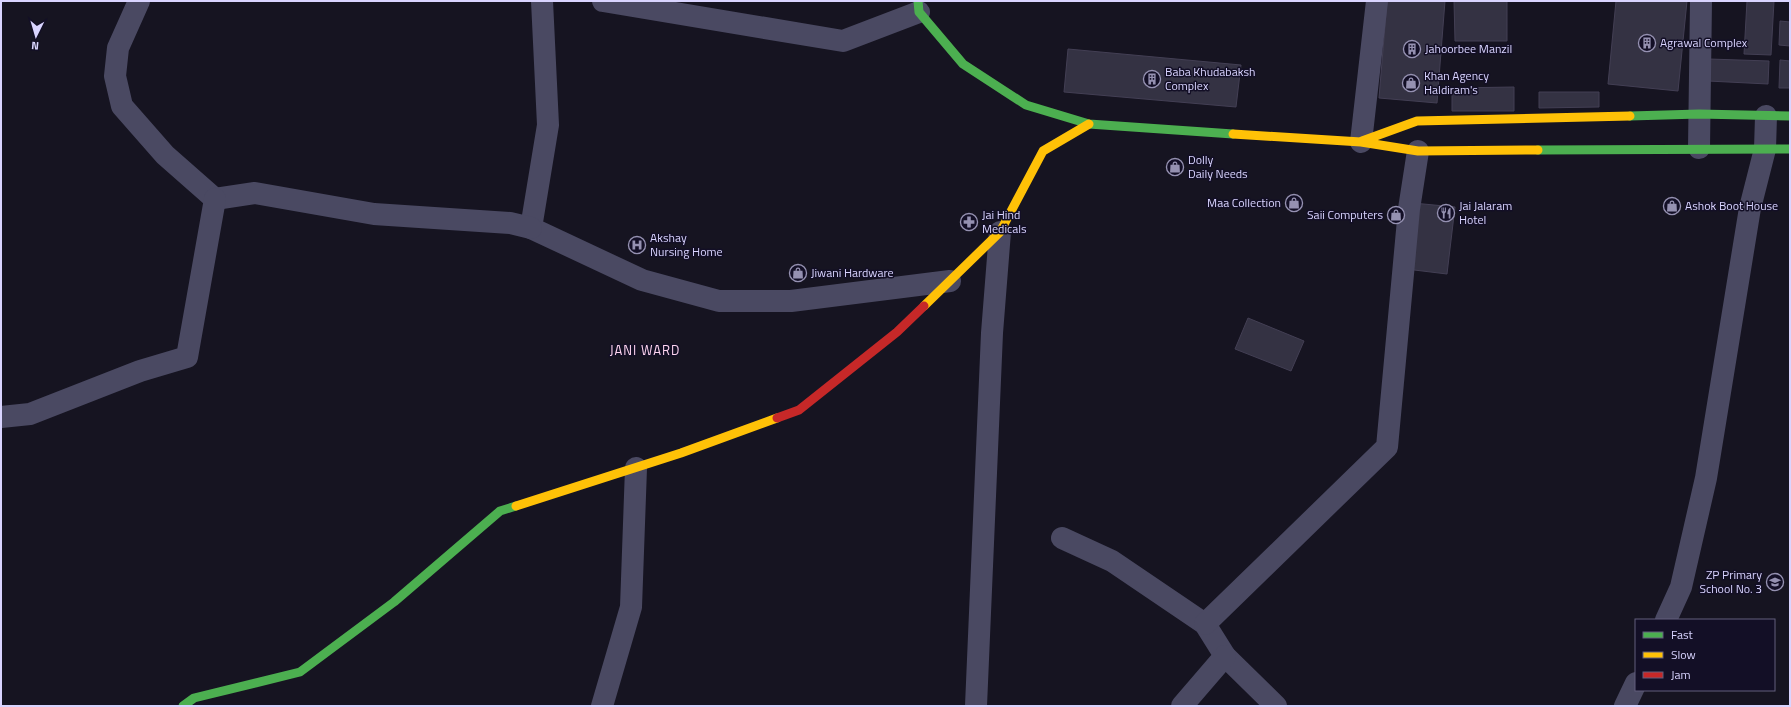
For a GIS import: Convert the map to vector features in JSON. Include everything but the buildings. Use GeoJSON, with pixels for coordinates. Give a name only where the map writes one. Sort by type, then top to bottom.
{"type":"FeatureCollection","features":[{"type":"Feature","properties":{"kind":"street"},"geometry":{"type":"LineString","coordinates":[[139,1],[118,48],[115,76],[122,106],[165,155],[215,199],[255,193],[374,214],[510,223],[531,228],[642,280],[719,301],[791,301],[950,281]]}},
{"type":"Feature","properties":{"kind":"street"},"geometry":{"type":"LineString","coordinates":[[531,228],[548,125],[542,1]]}},
{"type":"Feature","properties":{"kind":"street"},"geometry":{"type":"LineString","coordinates":[[603,1],[843,41],[918,7],[963,64],[1026,105],[1089,124],[1361,142],[1418,151],[1698,148],[1790,149]]}},
{"type":"Feature","properties":{"kind":"street"},"geometry":{"type":"LineString","coordinates":[[1361,142],[1376,1]]}},
{"type":"Feature","properties":{"kind":"street"},"geometry":{"type":"LineString","coordinates":[[1698,148],[1701,1]]}},
{"type":"Feature","properties":{"kind":"street"},"geometry":{"type":"LineString","coordinates":[[1361,142],[1417,121],[1699,114],[1790,116]]}},
{"type":"Feature","properties":{"kind":"street"},"geometry":{"type":"LineString","coordinates":[[1666,619],[1681,587],[1706,478],[1750,208],[1765,149],[1766,116]]}},
{"type":"Feature","properties":{"kind":"street"},"geometry":{"type":"LineString","coordinates":[[183,706],[194,698],[300,672],[394,602],[500,511],[636,468],[799,410],[897,332],[1000,232],[1043,151],[1089,124]]}},
{"type":"Feature","properties":{"kind":"street"},"geometry":{"type":"LineString","coordinates":[[1205,624],[1387,447],[1409,209],[1418,151]]}},
{"type":"Feature","properties":{"kind":"street"},"geometry":{"type":"LineString","coordinates":[[1,417],[30,414],[140,372],[187,357],[215,199]]}},
{"type":"Feature","properties":{"kind":"street"},"geometry":{"type":"LineString","coordinates":[[976,706],[992,333],[1000,232]]}},
{"type":"Feature","properties":{"kind":"street"},"geometry":{"type":"LineString","coordinates":[[602,706],[631,607],[636,468]]}},
{"type":"Feature","properties":{"kind":"street"},"geometry":{"type":"LineString","coordinates":[[1062,538],[1112,561],[1205,624],[1225,656],[1276,706]]}},
{"type":"Feature","properties":{"kind":"street"},"geometry":{"type":"LineString","coordinates":[[1182,706],[1225,656]]}},
{"type":"Feature","properties":{"kind":"street"},"geometry":{"type":"LineString","coordinates":[[1625,706],[1635,684]]}},
{"type":"Feature","properties":{"kind":"traffic: fast"},"geometry":{"type":"LineString","coordinates":[[918,1],[919,12],[963,64],[1026,105],[1089,124],[1233,134]]}},
{"type":"Feature","properties":{"kind":"traffic: fast"},"geometry":{"type":"LineString","coordinates":[[1630,116],[1699,114],[1790,116]]}},
{"type":"Feature","properties":{"kind":"traffic: fast"},"geometry":{"type":"LineString","coordinates":[[1538,150],[1790,149]]}},
{"type":"Feature","properties":{"kind":"traffic: fast"},"geometry":{"type":"LineString","coordinates":[[183,706],[194,698],[300,672],[394,602],[500,511],[516,506]]}},
{"type":"Feature","properties":{"kind":"traffic: slow"},"geometry":{"type":"LineString","coordinates":[[1362,141],[1417,121],[1630,116]]}},
{"type":"Feature","properties":{"kind":"traffic: slow"},"geometry":{"type":"LineString","coordinates":[[924,306],[1000,232],[1043,151],[1089,124]]}},
{"type":"Feature","properties":{"kind":"traffic: slow"},"geometry":{"type":"LineString","coordinates":[[1233,134],[1361,142],[1418,151],[1538,150]]}},
{"type":"Feature","properties":{"kind":"traffic: slow"},"geometry":{"type":"LineString","coordinates":[[516,506],[681,453],[777,418]]}},
{"type":"Feature","properties":{"kind":"traffic: jam"},"geometry":{"type":"LineString","coordinates":[[777,418],[799,410],[897,332],[924,306]]}},
{"type":"Feature","properties":{"kind":"place","name":"Agrawal Complex"},"geometry":{"type":"Point","coordinates":[1647,43]}},
{"type":"Feature","properties":{"kind":"place","name":"Jahoorbee Manzil"},"geometry":{"type":"Point","coordinates":[1412,49]}},
{"type":"Feature","properties":{"kind":"place","name":"Baba Khudabaksh Complex"},"geometry":{"type":"Point","coordinates":[1152,79]}},
{"type":"Feature","properties":{"kind":"place","name":"Khan Agency Haldiram's"},"geometry":{"type":"Point","coordinates":[1411,83]}},
{"type":"Feature","properties":{"kind":"place","name":"Dolly Daily Needs"},"geometry":{"type":"Point","coordinates":[1175,167]}},
{"type":"Feature","properties":{"kind":"place","name":"Maa Collection"},"geometry":{"type":"Point","coordinates":[1294,203]}},
{"type":"Feature","properties":{"kind":"place","name":"Ashok Boot House"},"geometry":{"type":"Point","coordinates":[1672,206]}},
{"type":"Feature","properties":{"kind":"place","name":"Jai Jalaram Hotel"},"geometry":{"type":"Point","coordinates":[1446,213]}},
{"type":"Feature","properties":{"kind":"place","name":"Saii Computers"},"geometry":{"type":"Point","coordinates":[1396,215]}},
{"type":"Feature","properties":{"kind":"place","name":"Jai Hind Medicals"},"geometry":{"type":"Point","coordinates":[969,222]}},
{"type":"Feature","properties":{"kind":"place","name":"Akshay Nursing Home"},"geometry":{"type":"Point","coordinates":[637,245]}},
{"type":"Feature","properties":{"kind":"place","name":"Jiwani Hardware"},"geometry":{"type":"Point","coordinates":[798,273]}},
{"type":"Feature","properties":{"kind":"place","name":"ZP Primary School No. 3"},"geometry":{"type":"Point","coordinates":[1775,582]}},
{"type":"Feature","properties":{"kind":"district","name":"JANI WARD"},"geometry":{"type":"Point","coordinates":[645,350]}}]}
